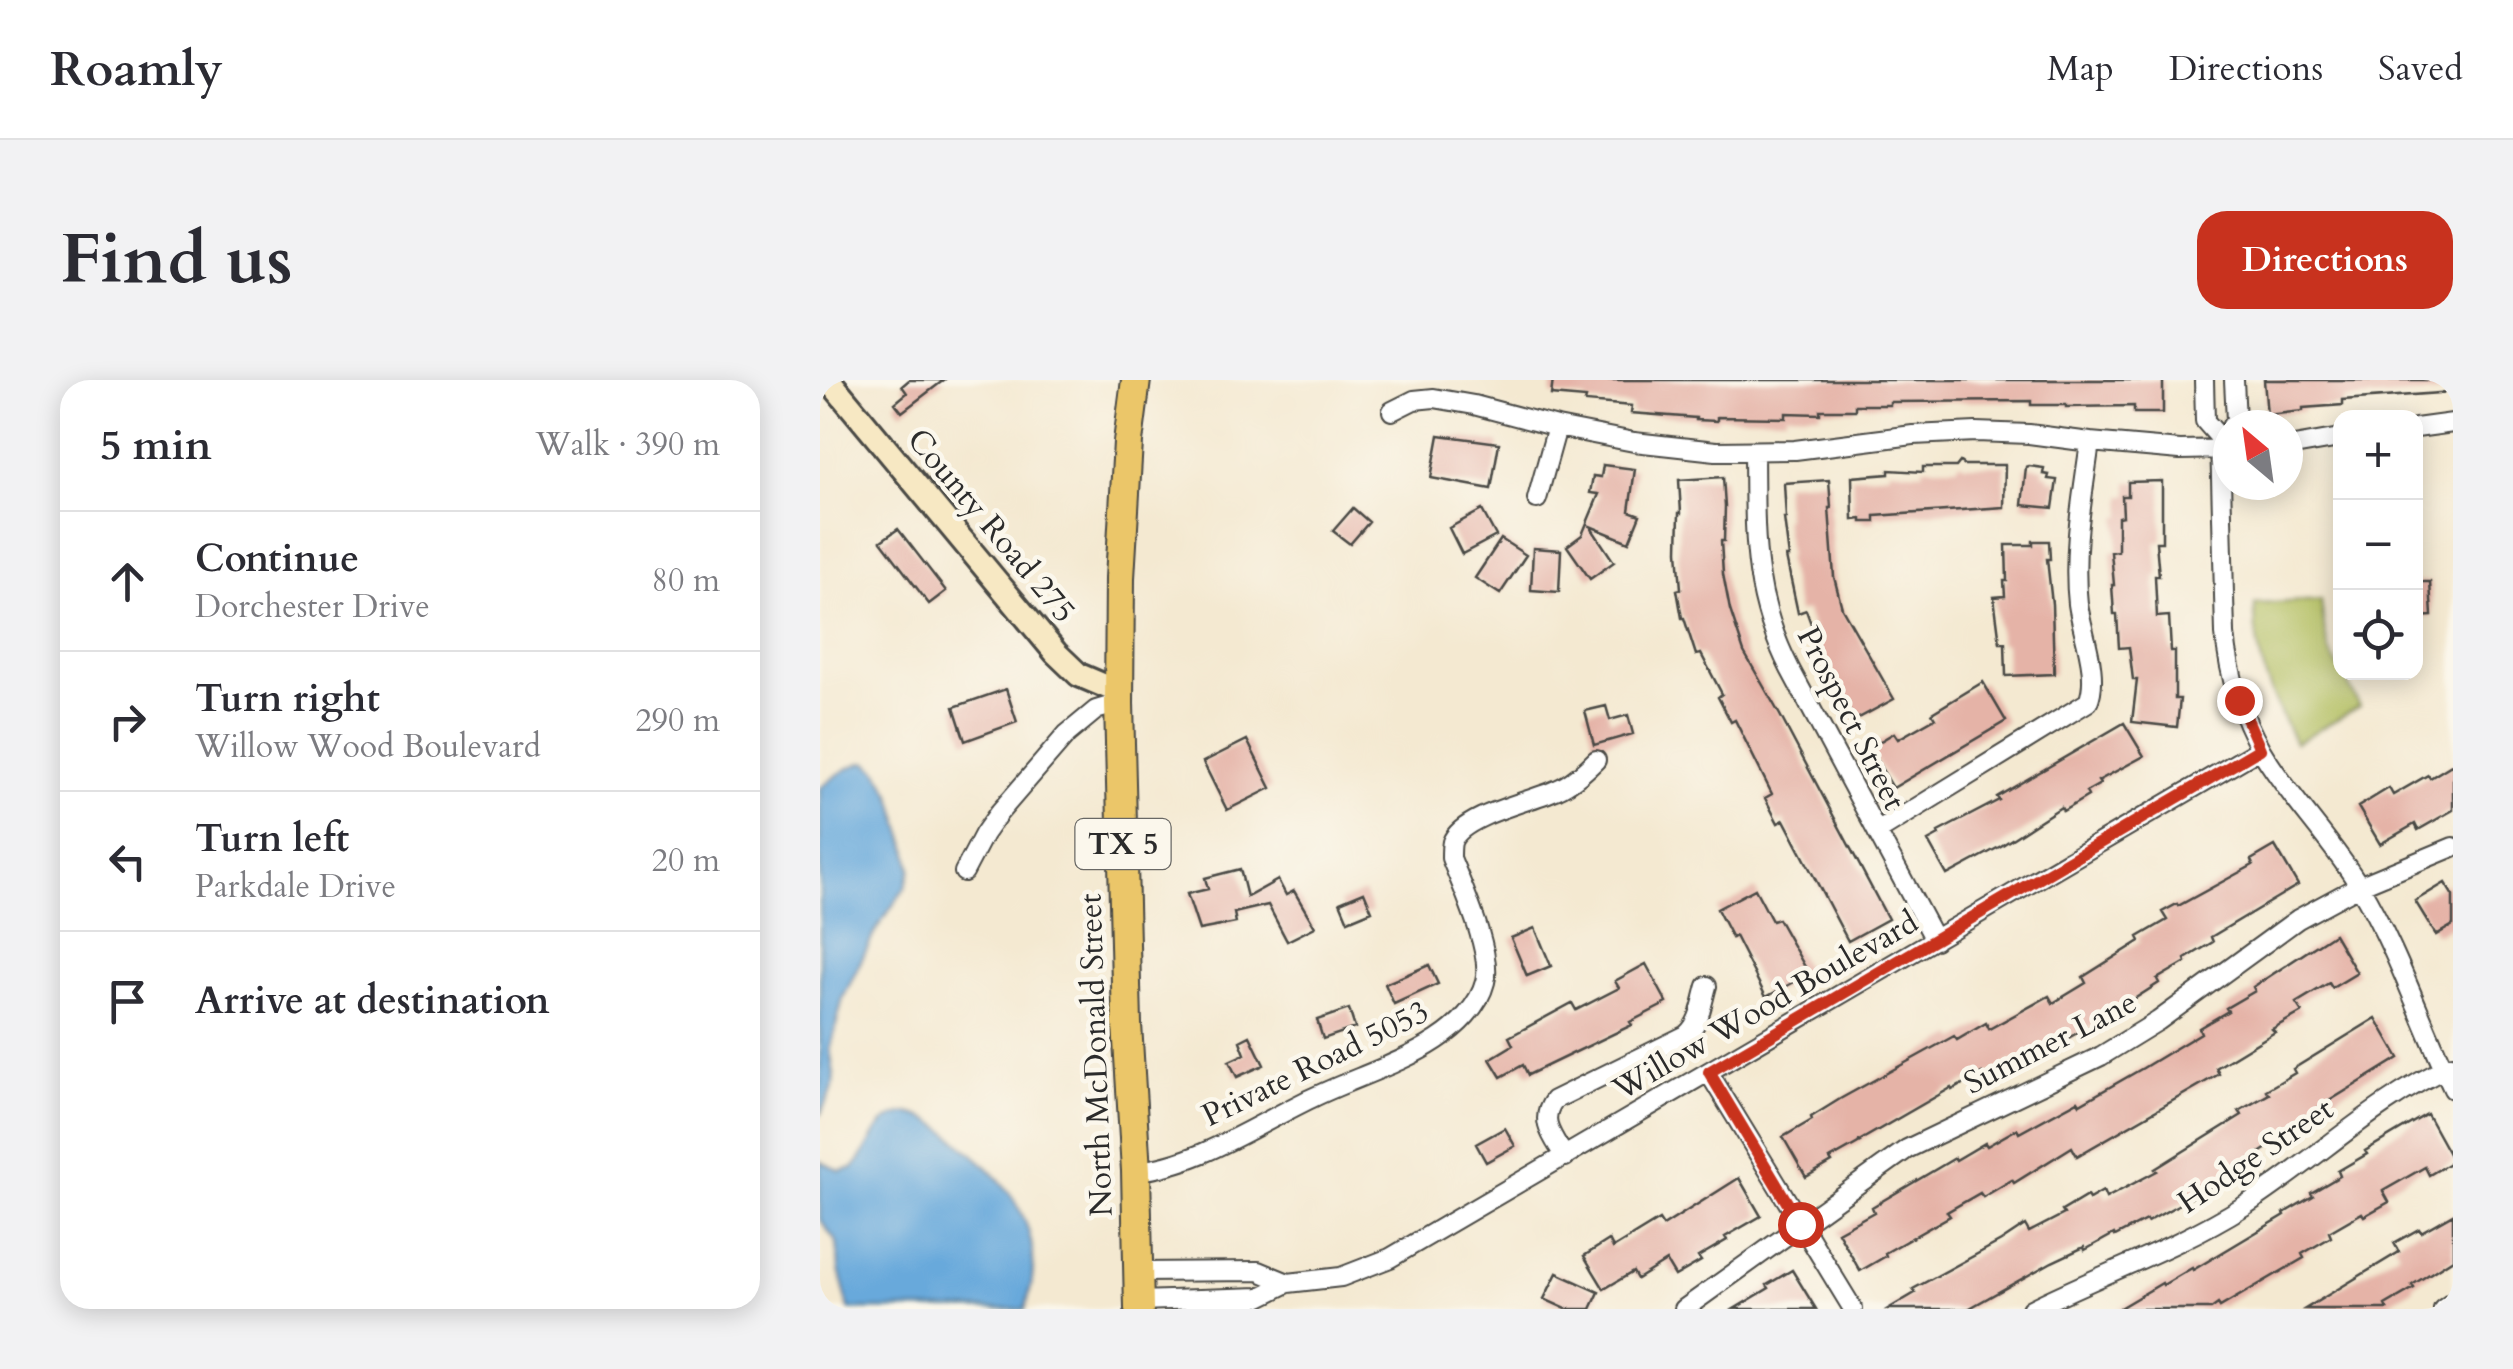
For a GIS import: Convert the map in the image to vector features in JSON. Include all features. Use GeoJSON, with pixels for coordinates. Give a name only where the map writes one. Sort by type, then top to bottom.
{"type":"FeatureCollection","features":[{"type":"Feature","properties":{"kind":"main road","name":"North McDonald Street"},"geometry":{"type":"LineString","coordinates":[[1136,380],[1120,578],[1119,698],[1139,1305]]}},
{"type":"Feature","properties":{"kind":"street","name":"County Road 275"},"geometry":{"type":"LineString","coordinates":[[829,380],[1056,653],[1079,676],[1119,698]]}},
{"type":"Feature","properties":{"kind":"street"},"geometry":{"type":"LineString","coordinates":[[2204,380],[2205,420],[2213,427]]}},
{"type":"Feature","properties":{"kind":"street"},"geometry":{"type":"LineString","coordinates":[[2234,380],[2236,410]]}},
{"type":"Feature","properties":{"kind":"street"},"geometry":{"type":"LineString","coordinates":[[1392,412],[1414,400],[1434,398],[1474,404],[1558,427],[1668,447],[1716,451],[1795,450],[1913,435],[1976,432],[2180,450],[2213,441]]}},
{"type":"Feature","properties":{"kind":"street"},"geometry":{"type":"LineString","coordinates":[[2423,427],[2453,423]]}},
{"type":"Feature","properties":{"kind":"street"},"geometry":{"type":"LineString","coordinates":[[1537,500],[1558,427]]}},
{"type":"Feature","properties":{"kind":"street"},"geometry":{"type":"LineString","coordinates":[[2303,444],[2333,439]]}},
{"type":"Feature","properties":{"kind":"street"},"geometry":{"type":"LineString","coordinates":[[1877,832],[2088,702],[2094,682],[2079,609],[2076,567],[2090,442]]}},
{"type":"Feature","properties":{"kind":"street","name":"Prospect Street"},"geometry":{"type":"LineString","coordinates":[[1754,450],[1757,567],[1775,638],[1935,940]]}},
{"type":"Feature","properties":{"kind":"street"},"geometry":{"type":"LineString","coordinates":[[2225,500],[2224,606],[2227,648],[2239,700],[2260,749],[2359,886],[2448,1066],[2453,1089]]}},
{"type":"Feature","properties":{"kind":"street"},"geometry":{"type":"LineString","coordinates":[[964,872],[998,814],[1067,734],[1096,710],[1119,698]]}},
{"type":"Feature","properties":{"kind":"street","name":"Willow Wood Boulevard"},"geometry":{"type":"LineString","coordinates":[[1139,1305],[1260,1297],[1288,1284],[1341,1277],[1390,1258],[2260,749]]}},
{"type":"Feature","properties":{"kind":"street","name":"Private Road 5053"},"geometry":{"type":"LineString","coordinates":[[1136,1171],[1157,1169],[1202,1152],[1436,1042],[1455,1026],[1469,1012],[1486,982],[1480,932],[1451,858],[1455,836],[1476,820],[1559,789],[1596,760]]}},
{"type":"Feature","properties":{"kind":"street","name":"Summer Lane"},"geometry":{"type":"LineString","coordinates":[[1684,1309],[1924,1138],[2070,1073],[2129,1040],[2298,919],[2359,886],[2453,846]]}},
{"type":"Feature","properties":{"kind":"street"},"geometry":{"type":"LineString","coordinates":[[1564,1157],[1546,1125],[1545,1118],[1554,1100],[1686,1035],[1696,1022],[1707,986]]}},
{"type":"Feature","properties":{"kind":"street","name":"Hodge Street"},"geometry":{"type":"LineString","coordinates":[[2031,1309],[2230,1215],[2374,1110],[2448,1066]]}},
{"type":"Feature","properties":{"kind":"street"},"geometry":{"type":"LineString","coordinates":[[1709,1072],[1852,1309]]}},
{"type":"Feature","properties":{"kind":"street","name":"Willow Wood Boulevard"},"geometry":{"type":"LineString","coordinates":[[1138,1272],[1258,1271],[1288,1284]]}},
{"type":"Feature","properties":{"kind":"street"},"geometry":{"type":"LineString","coordinates":[[2443,1309],[2453,1302]]}},
{"type":"Feature","properties":{"kind":"green space"},"geometry":{"type":"Polygon","coordinates":[[[2321,600],[2333,657],[2333,680],[2346,680],[2360,706],[2295,743],[2266,676],[2257,641],[2255,604],[2321,600]]]}},
{"type":"Feature","properties":{"kind":"water"},"geometry":{"type":"Polygon","coordinates":[[[866,762],[877,770],[891,794],[911,869],[905,888],[876,930],[843,998],[830,1049],[833,1086],[820,1116],[820,788],[866,762]]]}},
{"type":"Feature","properties":{"kind":"water"},"geometry":{"type":"Polygon","coordinates":[[[909,1113],[947,1132],[986,1166],[1015,1201],[1031,1240],[1033,1262],[1025,1309],[849,1309],[837,1243],[820,1219],[820,1161],[840,1171],[853,1168],[881,1126],[897,1115],[909,1113]]]}},
{"type":"Feature","properties":{"kind":"building"},"geometry":{"type":"Polygon","coordinates":[[[909,380],[944,380],[902,412],[895,403],[907,393],[902,386],[909,380]]]}},
{"type":"Feature","properties":{"kind":"building"},"geometry":{"type":"Polygon","coordinates":[[[1553,380],[2163,380],[2163,413],[2134,413],[2134,406],[2066,407],[2031,405],[2031,401],[1890,402],[1855,405],[1855,410],[1820,410],[1820,414],[1786,413],[1786,418],[1696,420],[1631,413],[1632,406],[1551,395],[1553,380]]]}},
{"type":"Feature","properties":{"kind":"building"},"geometry":{"type":"Polygon","coordinates":[[[2264,380],[2453,380],[2453,392],[2343,400],[2343,405],[2303,410],[2267,410],[2264,380]]]}},
{"type":"Feature","properties":{"kind":"building"},"geometry":{"type":"Polygon","coordinates":[[[1439,435],[1499,443],[1491,489],[1431,478],[1439,435]]]}},
{"type":"Feature","properties":{"kind":"building"},"geometry":{"type":"Polygon","coordinates":[[[1960,462],[2005,465],[2004,507],[1875,516],[1875,522],[1853,520],[1852,477],[1889,474],[1889,470],[1923,472],[1923,467],[1956,467],[1960,462]]]}},
{"type":"Feature","properties":{"kind":"building"},"geometry":{"type":"Polygon","coordinates":[[[1603,465],[1635,469],[1629,511],[1640,515],[1629,542],[1590,526],[1614,562],[1590,579],[1567,546],[1582,535],[1599,494],[1590,493],[1593,476],[1601,477],[1603,465]]]}},
{"type":"Feature","properties":{"kind":"building"},"geometry":{"type":"Polygon","coordinates":[[[2029,466],[2044,468],[2048,479],[2057,480],[2053,508],[2022,505],[2029,466]]]}},
{"type":"Feature","properties":{"kind":"building"},"geometry":{"type":"Polygon","coordinates":[[[1723,477],[1723,574],[1744,652],[1888,919],[1848,941],[1784,820],[1778,823],[1765,798],[1772,794],[1735,720],[1731,722],[1718,697],[1722,694],[1701,654],[1696,655],[1682,618],[1677,590],[1681,589],[1679,480],[1723,477]]]}},
{"type":"Feature","properties":{"kind":"building"},"geometry":{"type":"Polygon","coordinates":[[[1829,480],[1834,577],[1842,608],[1894,699],[1855,720],[1807,636],[1814,632],[1806,610],[1798,613],[1786,557],[1784,483],[1829,480]]]}},
{"type":"Feature","properties":{"kind":"building"},"geometry":{"type":"Polygon","coordinates":[[[2162,481],[2162,542],[2156,542],[2157,617],[2169,616],[2171,651],[2175,651],[2175,699],[2180,699],[2177,727],[2132,722],[2137,680],[2133,680],[2129,647],[2119,648],[2112,585],[2111,552],[2118,551],[2118,517],[2123,516],[2122,496],[2128,496],[2128,482],[2162,481]]]}},
{"type":"Feature","properties":{"kind":"building"},"geometry":{"type":"Polygon","coordinates":[[[1353,508],[1369,522],[1350,544],[1333,531],[1353,508]]]}},
{"type":"Feature","properties":{"kind":"building"},"geometry":{"type":"Polygon","coordinates":[[[1482,510],[1496,536],[1462,554],[1449,528],[1482,510]]]}},
{"type":"Feature","properties":{"kind":"building"},"geometry":{"type":"Polygon","coordinates":[[[898,529],[946,591],[929,604],[881,541],[898,529]]]}},
{"type":"Feature","properties":{"kind":"building"},"geometry":{"type":"Polygon","coordinates":[[[1501,539],[1526,555],[1500,594],[1475,578],[1501,539]]]}},
{"type":"Feature","properties":{"kind":"building"},"geometry":{"type":"Polygon","coordinates":[[[2033,541],[2049,541],[2054,674],[2006,676],[2005,643],[2000,643],[1994,597],[2005,596],[2006,545],[2033,545],[2033,541]]]}},
{"type":"Feature","properties":{"kind":"building"},"geometry":{"type":"Polygon","coordinates":[[[1533,548],[1561,550],[1559,592],[1531,590],[1533,548]]]}},
{"type":"Feature","properties":{"kind":"building"},"geometry":{"type":"Polygon","coordinates":[[[2423,582],[2430,582],[2432,616],[2423,617],[2423,582]]]}},
{"type":"Feature","properties":{"kind":"building"},"geometry":{"type":"Polygon","coordinates":[[[1983,682],[2006,721],[1893,788],[1869,748],[1894,733],[1898,739],[1935,718],[1932,713],[1983,682]]]}},
{"type":"Feature","properties":{"kind":"building"},"geometry":{"type":"Polygon","coordinates":[[[1006,689],[1017,722],[965,741],[954,707],[1006,689]]]}},
{"type":"Feature","properties":{"kind":"building"},"geometry":{"type":"Polygon","coordinates":[[[1606,706],[1610,720],[1628,715],[1633,734],[1594,745],[1585,711],[1606,706]]]}},
{"type":"Feature","properties":{"kind":"building"},"geometry":{"type":"Polygon","coordinates":[[[2124,723],[2144,756],[2098,781],[2100,784],[2086,792],[2088,796],[2063,811],[2061,807],[1947,875],[1928,841],[1938,832],[1999,800],[1997,797],[2124,723]]]}},
{"type":"Feature","properties":{"kind":"building"},"geometry":{"type":"Polygon","coordinates":[[[1247,740],[1271,788],[1227,810],[1203,762],[1247,740]]]}},
{"type":"Feature","properties":{"kind":"building"},"geometry":{"type":"Polygon","coordinates":[[[2453,764],[2453,810],[2418,830],[2415,824],[2380,844],[2358,807],[2389,788],[2393,795],[2453,764]]]}},
{"type":"Feature","properties":{"kind":"building"},"geometry":{"type":"Polygon","coordinates":[[[2275,846],[2298,885],[2211,937],[2213,942],[2157,979],[2159,983],[2087,1029],[2016,1064],[2013,1060],[1984,1077],[1982,1073],[1951,1088],[1806,1177],[1783,1137],[1812,1120],[1811,1117],[1954,1036],[1957,1040],[1986,1023],[1989,1029],[2049,996],[2053,1003],[2086,983],[2083,977],[2167,920],[2162,912],[2253,865],[2251,860],[2275,846]]]}},
{"type":"Feature","properties":{"kind":"building"},"geometry":{"type":"Polygon","coordinates":[[[1240,869],[1247,897],[1278,880],[1286,895],[1294,891],[1315,927],[1287,941],[1268,905],[1234,913],[1236,923],[1199,930],[1187,894],[1208,889],[1205,878],[1240,869]]]}},
{"type":"Feature","properties":{"kind":"building"},"geometry":{"type":"Polygon","coordinates":[[[2445,883],[2453,896],[2453,925],[2436,935],[2415,901],[2445,883]]]}},
{"type":"Feature","properties":{"kind":"building"},"geometry":{"type":"Polygon","coordinates":[[[1755,889],[1772,921],[1778,919],[1809,974],[1766,997],[1717,909],[1755,889]]]}},
{"type":"Feature","properties":{"kind":"building"},"geometry":{"type":"Polygon","coordinates":[[[1364,892],[1372,911],[1348,921],[1340,902],[1364,892]]]}},
{"type":"Feature","properties":{"kind":"building"},"geometry":{"type":"Polygon","coordinates":[[[1535,928],[1551,966],[1527,976],[1511,938],[1535,928]]]}},
{"type":"Feature","properties":{"kind":"building"},"geometry":{"type":"Polygon","coordinates":[[[2334,934],[2357,973],[2332,988],[2329,983],[2296,1003],[2302,1012],[2216,1068],[2219,1074],[2077,1156],[2072,1147],[2014,1183],[2012,1180],[1983,1197],[1980,1193],[1860,1271],[1838,1232],[1874,1212],[1872,1207],[1955,1158],[2017,1129],[2019,1133],[2078,1101],[2080,1104],[2143,1068],[2201,1033],[2199,1028],[2255,991],[2253,987],[2334,934]]]}},
{"type":"Feature","properties":{"kind":"building"},"geometry":{"type":"Polygon","coordinates":[[[1646,964],[1667,1003],[1630,1022],[1632,1025],[1528,1075],[1523,1065],[1501,1077],[1490,1059],[1513,1045],[1509,1037],[1572,1003],[1576,1010],[1619,988],[1615,981],[1646,964]]]}},
{"type":"Feature","properties":{"kind":"building"},"geometry":{"type":"Polygon","coordinates":[[[1429,965],[1438,984],[1394,1004],[1385,984],[1429,965]]]}},
{"type":"Feature","properties":{"kind":"building"},"geometry":{"type":"Polygon","coordinates":[[[1349,1009],[1355,1028],[1323,1039],[1317,1020],[1349,1009]]]}},
{"type":"Feature","properties":{"kind":"building"},"geometry":{"type":"Polygon","coordinates":[[[2376,1018],[2399,1058],[2313,1111],[2315,1115],[2285,1132],[2287,1135],[2230,1172],[2232,1175],[2147,1222],[2052,1262],[1968,1309],[1888,1309],[1915,1293],[1913,1289],[2025,1225],[2029,1232],[2064,1214],[2062,1211],[2087,1196],[2089,1199],[2103,1191],[2106,1198],[2157,1171],[2242,1115],[2239,1111],[2269,1094],[2266,1090],[2295,1073],[2293,1069],[2376,1018]]]}},
{"type":"Feature","properties":{"kind":"building"},"geometry":{"type":"Polygon","coordinates":[[[1250,1036],[1264,1065],[1237,1077],[1229,1061],[1245,1054],[1240,1041],[1250,1036]]]}},
{"type":"Feature","properties":{"kind":"building"},"geometry":{"type":"Polygon","coordinates":[[[2427,1114],[2453,1161],[2429,1175],[2425,1167],[2383,1191],[2389,1202],[2329,1232],[2331,1237],[2302,1254],[2304,1258],[2220,1307],[2218,1304],[2211,1309],[2118,1309],[2285,1215],[2340,1176],[2338,1171],[2367,1154],[2365,1151],[2427,1114]]]}},
{"type":"Feature","properties":{"kind":"building"},"geometry":{"type":"Polygon","coordinates":[[[1505,1128],[1515,1146],[1486,1162],[1476,1144],[1505,1128]]]}},
{"type":"Feature","properties":{"kind":"building"},"geometry":{"type":"Polygon","coordinates":[[[1739,1178],[1761,1216],[1725,1237],[1727,1240],[1698,1257],[1701,1261],[1675,1276],[1666,1261],[1637,1279],[1633,1272],[1604,1289],[1584,1256],[1609,1240],[1613,1248],[1659,1220],[1663,1226],[1739,1178]]]}},
{"type":"Feature","properties":{"kind":"building"},"geometry":{"type":"Polygon","coordinates":[[[2453,1214],[2453,1259],[2385,1305],[2387,1309],[2305,1309],[2399,1252],[2394,1243],[2453,1214]]]}},
{"type":"Feature","properties":{"kind":"building"},"geometry":{"type":"Polygon","coordinates":[[[1792,1270],[1816,1309],[1734,1309],[1769,1288],[1767,1285],[1792,1270]]]}},
{"type":"Feature","properties":{"kind":"building"},"geometry":{"type":"Polygon","coordinates":[[[1557,1273],[1599,1292],[1591,1309],[1566,1309],[1544,1299],[1557,1273]]]}},
{"type":"Feature","properties":{"kind":"route"},"geometry":{"type":"LineString","coordinates":[[1800,1224],[1709,1072],[2260,749],[2239,700]]}}]}
